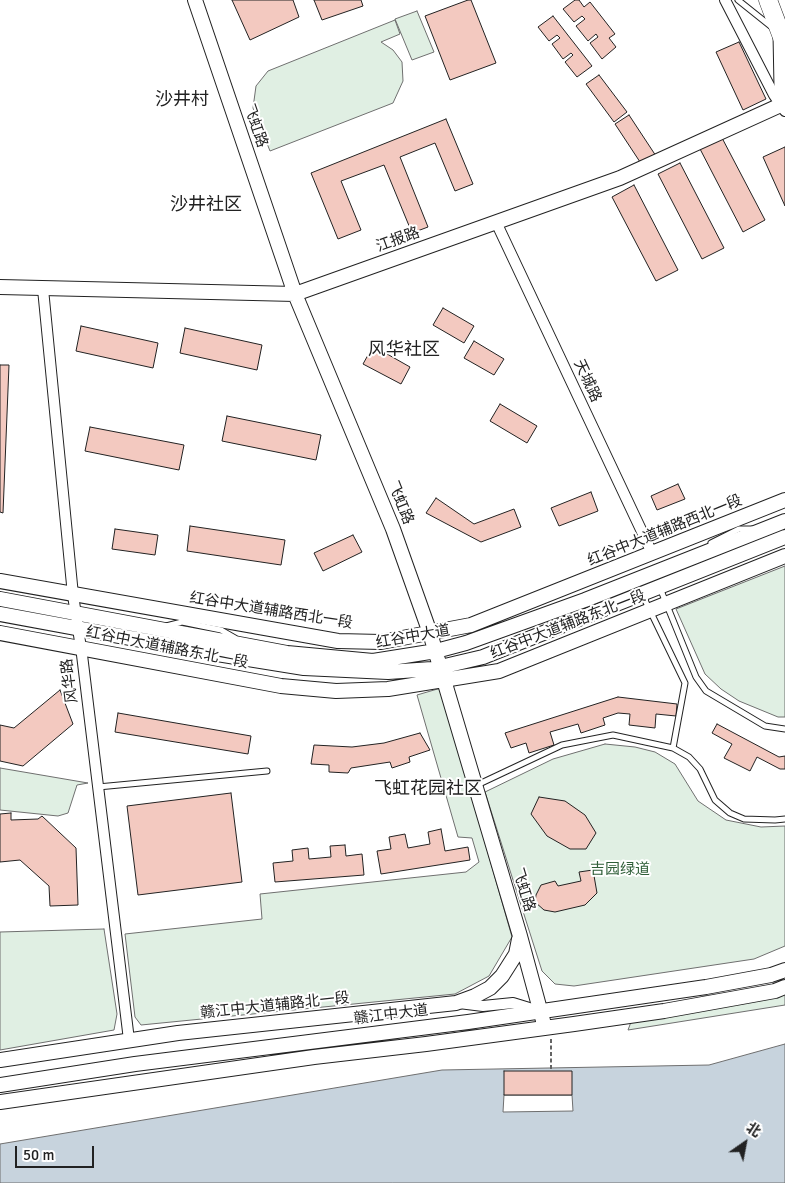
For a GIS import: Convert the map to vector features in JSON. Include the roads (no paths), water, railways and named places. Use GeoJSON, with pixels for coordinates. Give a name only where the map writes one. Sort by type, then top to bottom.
{"type":"FeatureCollection","features":[{"type":"Feature","properties":{"kind":"highway"},"geometry":{"type":"LineString","coordinates":[[768,0],[783,40]]}},
{"type":"Feature","properties":{"kind":"main road"},"geometry":{"type":"LineString","coordinates":[[783,40],[782,87],[784,103]]}},
{"type":"Feature","properties":{"kind":"street","name":"飞虹路"},"geometry":{"type":"LineString","coordinates":[[195,0],[295,294],[393,529],[430,633],[520,936],[545,1028]]}},
{"type":"Feature","properties":{"kind":"street"},"geometry":{"type":"LineString","coordinates":[[725,0],[774,95],[784,103]]}},
{"type":"Feature","properties":{"kind":"street","name":"江报路"},"geometry":{"type":"LineString","coordinates":[[0,287],[295,294],[620,178],[784,103]]}},
{"type":"Feature","properties":{"kind":"street","name":"天城路"},"geometry":{"type":"LineString","coordinates":[[496,222],[652,553]]}},
{"type":"Feature","properties":{"kind":"street","name":"风华路"},"geometry":{"type":"LineString","coordinates":[[43,289],[73,594],[82,649],[129,1040]]}},
{"type":"Feature","properties":{"kind":"street","name":"红谷中大道辅路西北一段"},"geometry":{"type":"LineString","coordinates":[[0,581],[338,641],[381,642],[471,625],[785,500]]}},
{"type":"Feature","properties":{"kind":"street","name":"红谷中大道"},"geometry":{"type":"LineString","coordinates":[[0,599],[287,652],[373,661],[436,651],[466,643],[785,521]]}},
{"type":"Feature","properties":{"kind":"street","name":"红谷中大道"},"geometry":{"type":"LineString","coordinates":[[0,614],[304,668],[442,674],[785,537]]}},
{"type":"Feature","properties":{"kind":"street","name":"红谷中大道辅路东北一段"},"geometry":{"type":"LineString","coordinates":[[0,633],[281,686],[336,691],[388,690],[442,674],[499,671],[785,556]]}},
{"type":"Feature","properties":{"kind":"street"},"geometry":{"type":"LineString","coordinates":[[248,645],[284,632]]}},
{"type":"Feature","properties":{"kind":"street","name":"赣江中大道辅路北一段"},"geometry":{"type":"LineString","coordinates":[[0,1060],[178,1032],[456,1003],[490,988],[502,976],[516,954],[520,936]]}},
{"type":"Feature","properties":{"kind":"street","name":"赣江中大道"},"geometry":{"type":"LineString","coordinates":[[0,1085],[135,1064],[436,1026],[706,987],[772,975],[785,970]]}},
{"type":"Feature","properties":{"kind":"street"},"geometry":{"type":"LineString","coordinates":[[0,1102],[314,1057],[664,1011],[775,991],[785,987]]}},
{"type":"Feature","properties":{"kind":"street"},"geometry":{"type":"LineString","coordinates":[[456,1003],[483,1006],[513,1003],[540,1011]]}},
{"type":"Feature","properties":{"kind":"lane"},"geometry":{"type":"LineString","coordinates":[[738,0],[783,40]]}},
{"type":"Feature","properties":{"kind":"lane"},"geometry":{"type":"LineString","coordinates":[[660,587],[696,677],[706,691],[765,726],[785,729]]}},
{"type":"Feature","properties":{"kind":"lane"},"geometry":{"type":"LineString","coordinates":[[642,594],[685,683],[672,748]]}},
{"type":"Feature","properties":{"kind":"lane"},"geometry":{"type":"LineString","coordinates":[[685,683],[696,677]]}},
{"type":"Feature","properties":{"kind":"lane"},"geometry":{"type":"LineString","coordinates":[[476,786],[562,745],[613,735],[672,748],[689,757],[700,769],[715,800],[730,813],[744,818],[785,819]]}},
{"type":"Feature","properties":{"kind":"lane"},"geometry":{"type":"LineString","coordinates":[[98,787],[267,771]]}},
{"type":"Feature","properties":{"kind":"district","name":"沙井村"},"geometry":{"type":"Point","coordinates":[182,100]}},
{"type":"Feature","properties":{"kind":"district","name":"沙井社区"},"geometry":{"type":"Point","coordinates":[206,205]}},
{"type":"Feature","properties":{"kind":"district","name":"风华社区"},"geometry":{"type":"Point","coordinates":[404,350]}},
{"type":"Feature","properties":{"kind":"district","name":"飞虹花园社区"},"geometry":{"type":"Point","coordinates":[428,789]}},
{"type":"Feature","properties":{"kind":"park label","name":"吉园绿道"},"geometry":{"type":"Point","coordinates":[620,870]}}]}
